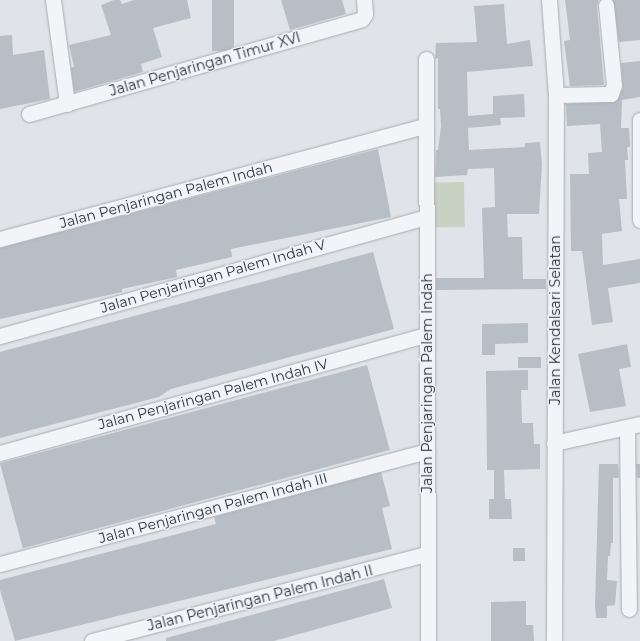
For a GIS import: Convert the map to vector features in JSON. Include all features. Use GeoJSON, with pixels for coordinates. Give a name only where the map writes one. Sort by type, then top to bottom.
{"type":"FeatureCollection","features":[{"type":"Feature","properties":{"kind":"street","name":"Jalan Penjaringan Timur XVI"},"geometry":{"type":"LineString","coordinates":[[29,114],[362,19],[365,14],[364,0]]}},
{"type":"Feature","properties":{"kind":"street","name":"Jalan Kendalsari Selatan"},"geometry":{"type":"LineString","coordinates":[[549,0],[556,95],[554,641]]}},
{"type":"Feature","properties":{"kind":"street"},"geometry":{"type":"LineString","coordinates":[[57,1],[67,104]]}},
{"type":"Feature","properties":{"kind":"street"},"geometry":{"type":"LineString","coordinates":[[556,95],[611,94],[614,85],[606,5]]}},
{"type":"Feature","properties":{"kind":"street","name":"Jalan Penjaringan Palem Indah"},"geometry":{"type":"LineString","coordinates":[[426,59],[428,641]]}},
{"type":"Feature","properties":{"kind":"street"},"geometry":{"type":"LineString","coordinates":[[640,120],[640,220]]}},
{"type":"Feature","properties":{"kind":"street","name":"Jalan Penjaringan Palem Indah"},"geometry":{"type":"LineString","coordinates":[[0,239],[426,126]]}},
{"type":"Feature","properties":{"kind":"street","name":"Jalan Penjaringan Palem Indah V"},"geometry":{"type":"LineString","coordinates":[[0,336],[426,216]]}},
{"type":"Feature","properties":{"kind":"street","name":"Jalan Penjaringan Palem Indah IV"},"geometry":{"type":"LineString","coordinates":[[0,453],[426,335]]}},
{"type":"Feature","properties":{"kind":"street"},"geometry":{"type":"LineString","coordinates":[[554,443],[633,426],[629,609]]}},
{"type":"Feature","properties":{"kind":"street","name":"Jalan Penjaringan Palem Indah III"},"geometry":{"type":"LineString","coordinates":[[0,564],[427,451]]}},
{"type":"Feature","properties":{"kind":"street","name":"Jalan Penjaringan Palem Indah II"},"geometry":{"type":"LineString","coordinates":[[92,641],[427,554]]}},
{"type":"Feature","properties":{"kind":"green space"},"geometry":{"type":"Polygon","coordinates":[[[464,182],[465,227],[434,228],[433,183],[464,182]]]}},
{"type":"Feature","properties":{"kind":"building"},"geometry":{"type":"Polygon","coordinates":[[[114,0],[120,0],[122,4],[134,0],[187,0],[191,18],[153,28],[162,57],[141,64],[143,72],[74,92],[71,68],[74,67],[69,45],[111,35],[101,5],[114,0]]]}},
{"type":"Feature","properties":{"kind":"building"},"geometry":{"type":"Polygon","coordinates":[[[212,0],[234,0],[234,51],[212,51],[212,0]]]}},
{"type":"Feature","properties":{"kind":"building"},"geometry":{"type":"Polygon","coordinates":[[[281,0],[342,0],[346,14],[290,30],[281,0]]]}},
{"type":"Feature","properties":{"kind":"building"},"geometry":{"type":"Polygon","coordinates":[[[565,0],[599,0],[597,6],[604,85],[570,86],[564,41],[570,40],[565,0]]]}},
{"type":"Feature","properties":{"kind":"building"},"geometry":{"type":"Polygon","coordinates":[[[613,0],[640,0],[640,40],[619,42],[613,0]]]}},
{"type":"Feature","properties":{"kind":"building"},"geometry":{"type":"Polygon","coordinates":[[[504,4],[507,44],[530,40],[533,66],[467,72],[468,116],[493,114],[493,96],[524,94],[525,117],[500,118],[501,125],[468,128],[469,150],[525,147],[525,143],[540,142],[542,164],[539,214],[507,214],[508,237],[522,237],[523,279],[546,279],[546,289],[436,290],[436,278],[484,278],[482,208],[495,207],[494,168],[468,169],[467,175],[435,177],[436,150],[438,150],[441,126],[440,109],[438,109],[438,58],[435,59],[436,43],[477,42],[474,6],[504,4]]]}},
{"type":"Feature","properties":{"kind":"building"},"geometry":{"type":"Polygon","coordinates":[[[12,35],[13,55],[44,50],[50,99],[0,109],[0,36],[12,35]]]}},
{"type":"Feature","properties":{"kind":"building"},"geometry":{"type":"Polygon","coordinates":[[[640,61],[640,97],[622,100],[621,128],[629,128],[630,147],[627,147],[628,160],[625,160],[627,199],[619,199],[622,231],[602,234],[603,265],[640,259],[640,283],[608,288],[613,322],[592,325],[582,251],[571,251],[570,174],[589,174],[588,153],[602,152],[600,124],[567,126],[566,104],[616,101],[623,88],[621,63],[640,61]]]}},
{"type":"Feature","properties":{"kind":"building"},"geometry":{"type":"Polygon","coordinates":[[[378,149],[391,217],[231,249],[232,257],[176,270],[177,277],[122,289],[122,292],[0,319],[0,248],[378,149]]]}},
{"type":"Feature","properties":{"kind":"building"},"geometry":{"type":"Polygon","coordinates":[[[373,252],[394,329],[171,389],[159,397],[0,438],[0,352],[373,252]]]}},
{"type":"Feature","properties":{"kind":"building"},"geometry":{"type":"Polygon","coordinates":[[[528,323],[528,343],[495,344],[495,355],[482,355],[482,324],[528,323]]]}},
{"type":"Feature","properties":{"kind":"building"},"geometry":{"type":"Polygon","coordinates":[[[627,344],[631,367],[619,369],[626,406],[590,412],[578,354],[627,344]]]}},
{"type":"Feature","properties":{"kind":"building"},"geometry":{"type":"Polygon","coordinates":[[[518,357],[541,357],[541,368],[518,368],[518,357]]]}},
{"type":"Feature","properties":{"kind":"building"},"geometry":{"type":"Polygon","coordinates":[[[367,365],[390,450],[23,548],[0,463],[367,365]]]}},
{"type":"Feature","properties":{"kind":"building"},"geometry":{"type":"Polygon","coordinates":[[[528,370],[528,390],[521,390],[522,423],[533,423],[534,444],[540,444],[540,469],[504,470],[505,499],[511,499],[512,519],[489,519],[489,499],[494,499],[494,470],[487,470],[486,371],[528,370]]]}},
{"type":"Feature","properties":{"kind":"building"},"geometry":{"type":"Polygon","coordinates":[[[599,464],[618,464],[619,478],[613,478],[613,543],[611,543],[610,556],[608,556],[607,580],[617,581],[615,605],[607,606],[607,618],[596,618],[595,606],[599,464]]]}},
{"type":"Feature","properties":{"kind":"building"},"geometry":{"type":"Polygon","coordinates":[[[636,464],[640,464],[640,478],[637,478],[636,464]]]}},
{"type":"Feature","properties":{"kind":"building"},"geometry":{"type":"Polygon","coordinates":[[[381,472],[390,506],[382,508],[392,549],[15,641],[0,590],[0,580],[216,524],[214,517],[381,472]]]}},
{"type":"Feature","properties":{"kind":"building"},"geometry":{"type":"Polygon","coordinates":[[[513,548],[525,548],[525,561],[513,561],[513,548]]]}},
{"type":"Feature","properties":{"kind":"building"},"geometry":{"type":"Polygon","coordinates":[[[384,579],[392,608],[274,641],[166,641],[166,638],[384,579]]]}},
{"type":"Feature","properties":{"kind":"building"},"geometry":{"type":"Polygon","coordinates":[[[526,601],[526,625],[533,625],[534,641],[491,641],[491,602],[526,601]]]}}]}
